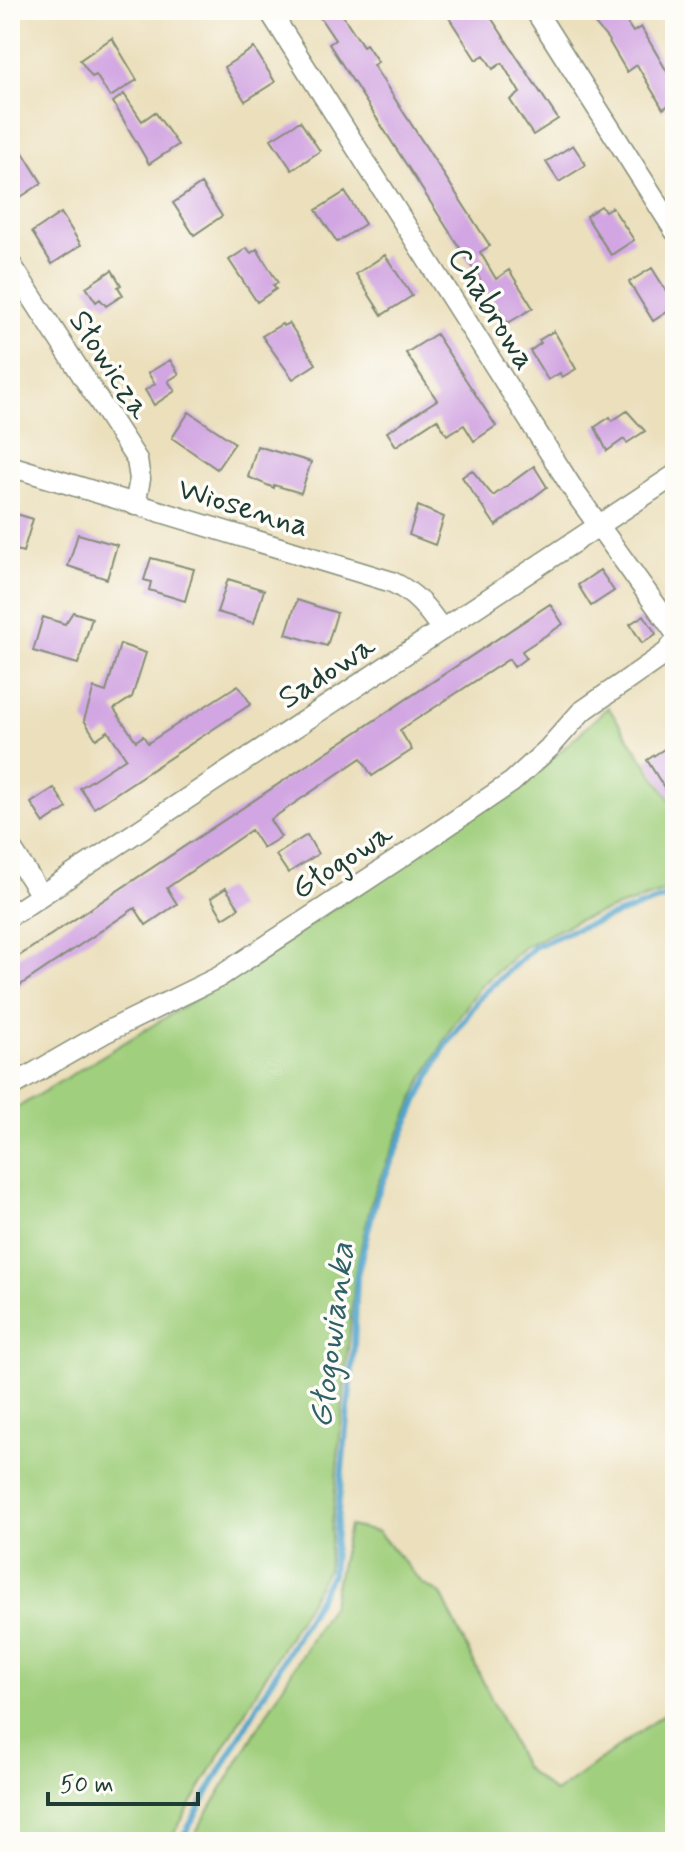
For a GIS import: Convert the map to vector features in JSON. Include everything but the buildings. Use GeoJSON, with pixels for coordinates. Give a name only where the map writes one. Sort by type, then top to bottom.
{"type":"FeatureCollection","features":[{"type":"Feature","properties":{"kind":"street","name":"Chabrowa"},"geometry":{"type":"LineString","coordinates":[[269,10],[598,526],[675,632]]}},
{"type":"Feature","properties":{"kind":"street"},"geometry":{"type":"LineString","coordinates":[[535,10],[675,231]]}},
{"type":"Feature","properties":{"kind":"street","name":"Słowicza"},"geometry":{"type":"LineString","coordinates":[[10,263],[137,460],[140,479],[135,505]]}},
{"type":"Feature","properties":{"kind":"street","name":"Wiosenna"},"geometry":{"type":"LineString","coordinates":[[10,466],[392,582],[410,591],[429,610],[442,630]]}},
{"type":"Feature","properties":{"kind":"street","name":"Sadowa"},"geometry":{"type":"LineString","coordinates":[[10,916],[675,475]]}},
{"type":"Feature","properties":{"kind":"street","name":"Głogowa"},"geometry":{"type":"LineString","coordinates":[[10,1087],[104,1033],[219,977],[408,853],[512,782],[549,748],[581,712],[666,653],[675,642]]}},
{"type":"Feature","properties":{"kind":"street"},"geometry":{"type":"LineString","coordinates":[[10,847],[41,895]]}},
{"type":"Feature","properties":{"kind":"green space"},"geometry":{"type":"Polygon","coordinates":[[[608,707],[675,807],[675,888],[576,921],[524,947],[480,987],[454,1024],[420,1084],[373,1195],[355,1272],[328,1569],[169,1842],[10,1842],[10,1112],[234,976],[549,762],[608,707]]]}},
{"type":"Feature","properties":{"kind":"green space"},"geometry":{"type":"Polygon","coordinates":[[[349,1526],[378,1532],[423,1584],[441,1594],[524,1767],[555,1793],[675,1706],[675,1842],[190,1842],[332,1604],[349,1526]]]}},
{"type":"Feature","properties":{"kind":"waterway","name":"Głogowianka"},"geometry":{"type":"LineString","coordinates":[[180,1842],[332,1574],[354,1346],[357,1275],[376,1198],[418,1099],[443,1050],[481,996],[534,947],[567,932],[675,894]]}}]}
